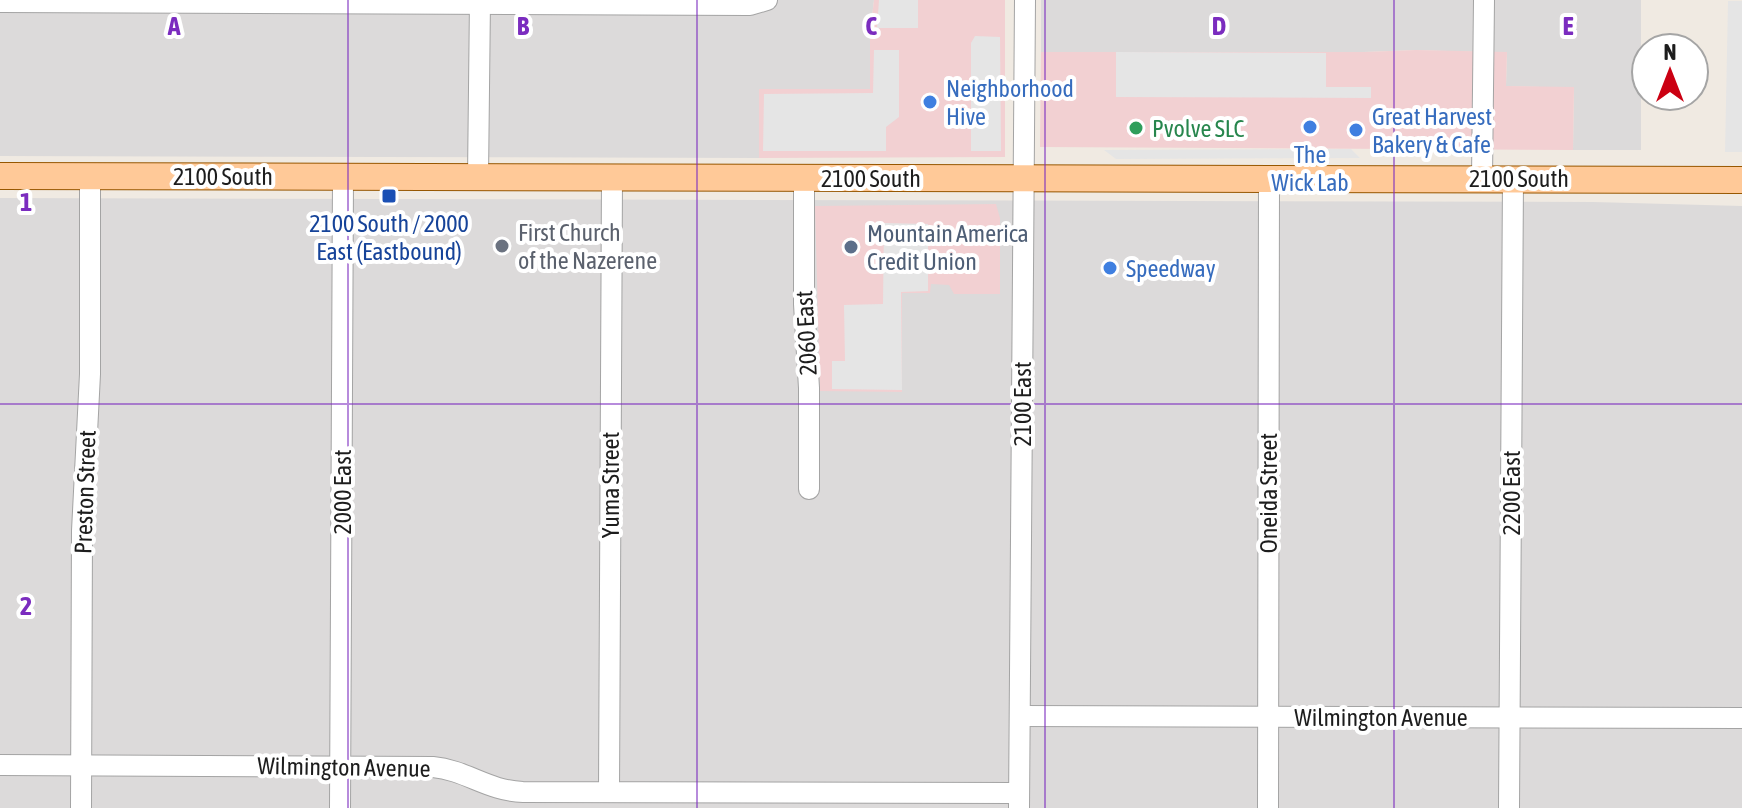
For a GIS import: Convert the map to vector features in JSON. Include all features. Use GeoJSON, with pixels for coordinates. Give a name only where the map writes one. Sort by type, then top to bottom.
{"type":"FeatureCollection","features":[{"type":"Feature","properties":{"kind":"main road","name":"2100 South"},"geometry":{"type":"LineString","coordinates":[[0,176],[1742,180]]}},
{"type":"Feature","properties":{"kind":"street","name":"2100 East"},"geometry":{"type":"LineString","coordinates":[[1019,801],[1025,0]]}},
{"type":"Feature","properties":{"kind":"street"},"geometry":{"type":"LineString","coordinates":[[1482,178],[1484,0]]}},
{"type":"Feature","properties":{"kind":"street"},"geometry":{"type":"LineString","coordinates":[[0,2],[759,2]]}},
{"type":"Feature","properties":{"kind":"street"},"geometry":{"type":"LineString","coordinates":[[478,177],[480,2]]}},
{"type":"Feature","properties":{"kind":"street","name":"Preston Street"},"geometry":{"type":"LineString","coordinates":[[81,808],[82,531],[90,374],[90,176]]}},
{"type":"Feature","properties":{"kind":"street","name":"2000 East"},"geometry":{"type":"LineString","coordinates":[[340,808],[343,177]]}},
{"type":"Feature","properties":{"kind":"street","name":"Oneida Street"},"geometry":{"type":"LineString","coordinates":[[1268,808],[1269,177]]}},
{"type":"Feature","properties":{"kind":"street","name":"Yuma Street"},"geometry":{"type":"LineString","coordinates":[[609,792],[612,178]]}},
{"type":"Feature","properties":{"kind":"street","name":"2060 East"},"geometry":{"type":"LineString","coordinates":[[804,178],[809,489]]}},
{"type":"Feature","properties":{"kind":"street","name":"2200 East"},"geometry":{"type":"LineString","coordinates":[[1509,808],[1513,178]]}},
{"type":"Feature","properties":{"kind":"street","name":"Wilmington Avenue"},"geometry":{"type":"LineString","coordinates":[[1020,716],[1742,718]]}},
{"type":"Feature","properties":{"kind":"street","name":"Wilmington Avenue"},"geometry":{"type":"LineString","coordinates":[[0,765],[433,767],[455,771],[505,790],[1019,801]]}},
{"type":"Feature","properties":{"kind":"shaded area"},"geometry":{"type":"Polygon","coordinates":[[[0,0],[874,0],[870,33],[870,89],[759,89],[759,158],[0,156],[0,0]]]}},
{"type":"Feature","properties":{"kind":"shaded area"},"geometry":{"type":"Polygon","coordinates":[[[874,0],[1005,0],[1005,157],[759,158],[759,89],[870,89],[870,33],[874,0]]]}},
{"type":"Feature","properties":{"kind":"shaded area"},"geometry":{"type":"Polygon","coordinates":[[[879,0],[918,0],[918,28],[877,28],[879,0]]]}},
{"type":"Feature","properties":{"kind":"shaded area"},"geometry":{"type":"Polygon","coordinates":[[[1041,0],[1641,0],[1641,32],[1630,32],[1630,112],[1641,112],[1641,150],[1573,150],[1574,88],[1506,86],[1507,53],[1416,50],[1041,52],[1041,0]]]}},
{"type":"Feature","properties":{"kind":"shaded area"},"geometry":{"type":"Polygon","coordinates":[[[1728,1],[1742,1],[1742,152],[1725,152],[1728,1]]]}},
{"type":"Feature","properties":{"kind":"shaded area"},"geometry":{"type":"Polygon","coordinates":[[[975,36],[1000,37],[1001,151],[971,151],[971,43],[975,36]]]}},
{"type":"Feature","properties":{"kind":"shaded area"},"geometry":{"type":"Polygon","coordinates":[[[874,50],[899,50],[899,117],[886,127],[886,151],[763,151],[764,94],[873,93],[874,50]]]}},
{"type":"Feature","properties":{"kind":"shaded area"},"geometry":{"type":"Polygon","coordinates":[[[1041,52],[1507,52],[1506,86],[1574,87],[1573,150],[1040,147],[1041,52]]]}},
{"type":"Feature","properties":{"kind":"shaded area"},"geometry":{"type":"Polygon","coordinates":[[[1116,52],[1326,53],[1326,87],[1371,87],[1371,98],[1116,97],[1116,52]]]}},
{"type":"Feature","properties":{"kind":"shaded area"},"geometry":{"type":"Polygon","coordinates":[[[1351,149],[1360,158],[1116,159],[1104,150],[1351,149]]]}},
{"type":"Feature","properties":{"kind":"shaded area"},"geometry":{"type":"Polygon","coordinates":[[[0,198],[1593,202],[1742,206],[1742,808],[0,808],[0,198]]]}},
{"type":"Feature","properties":{"kind":"shaded area"},"geometry":{"type":"Polygon","coordinates":[[[996,204],[1000,218],[1000,294],[954,294],[949,285],[931,284],[930,293],[902,293],[902,392],[820,391],[815,206],[996,204]]]}},
{"type":"Feature","properties":{"kind":"shaded area"},"geometry":{"type":"Polygon","coordinates":[[[884,223],[928,224],[928,291],[901,292],[902,390],[832,389],[832,361],[845,361],[844,305],[883,304],[884,223]]]}},
{"type":"Feature","properties":{"kind":"place","name":"Neighborhood Hive"},"geometry":{"type":"Point","coordinates":[930,102]}},
{"type":"Feature","properties":{"kind":"place","name":"The Wick Lab"},"geometry":{"type":"Point","coordinates":[1310,127]}},
{"type":"Feature","properties":{"kind":"place","name":"Pvolve SLC"},"geometry":{"type":"Point","coordinates":[1136,128]}},
{"type":"Feature","properties":{"kind":"place","name":"Great Harvest Bakery & Cafe"},"geometry":{"type":"Point","coordinates":[1356,130]}},
{"type":"Feature","properties":{"kind":"place","name":"2100 South / 2000 East (Eastbound)"},"geometry":{"type":"Point","coordinates":[389,196]}},
{"type":"Feature","properties":{"kind":"place","name":"First Church of the Nazerene"},"geometry":{"type":"Point","coordinates":[502,246]}},
{"type":"Feature","properties":{"kind":"place","name":"Mountain America Credit Union"},"geometry":{"type":"Point","coordinates":[851,247]}},
{"type":"Feature","properties":{"kind":"place","name":"Speedway"},"geometry":{"type":"Point","coordinates":[1110,268]}}]}
